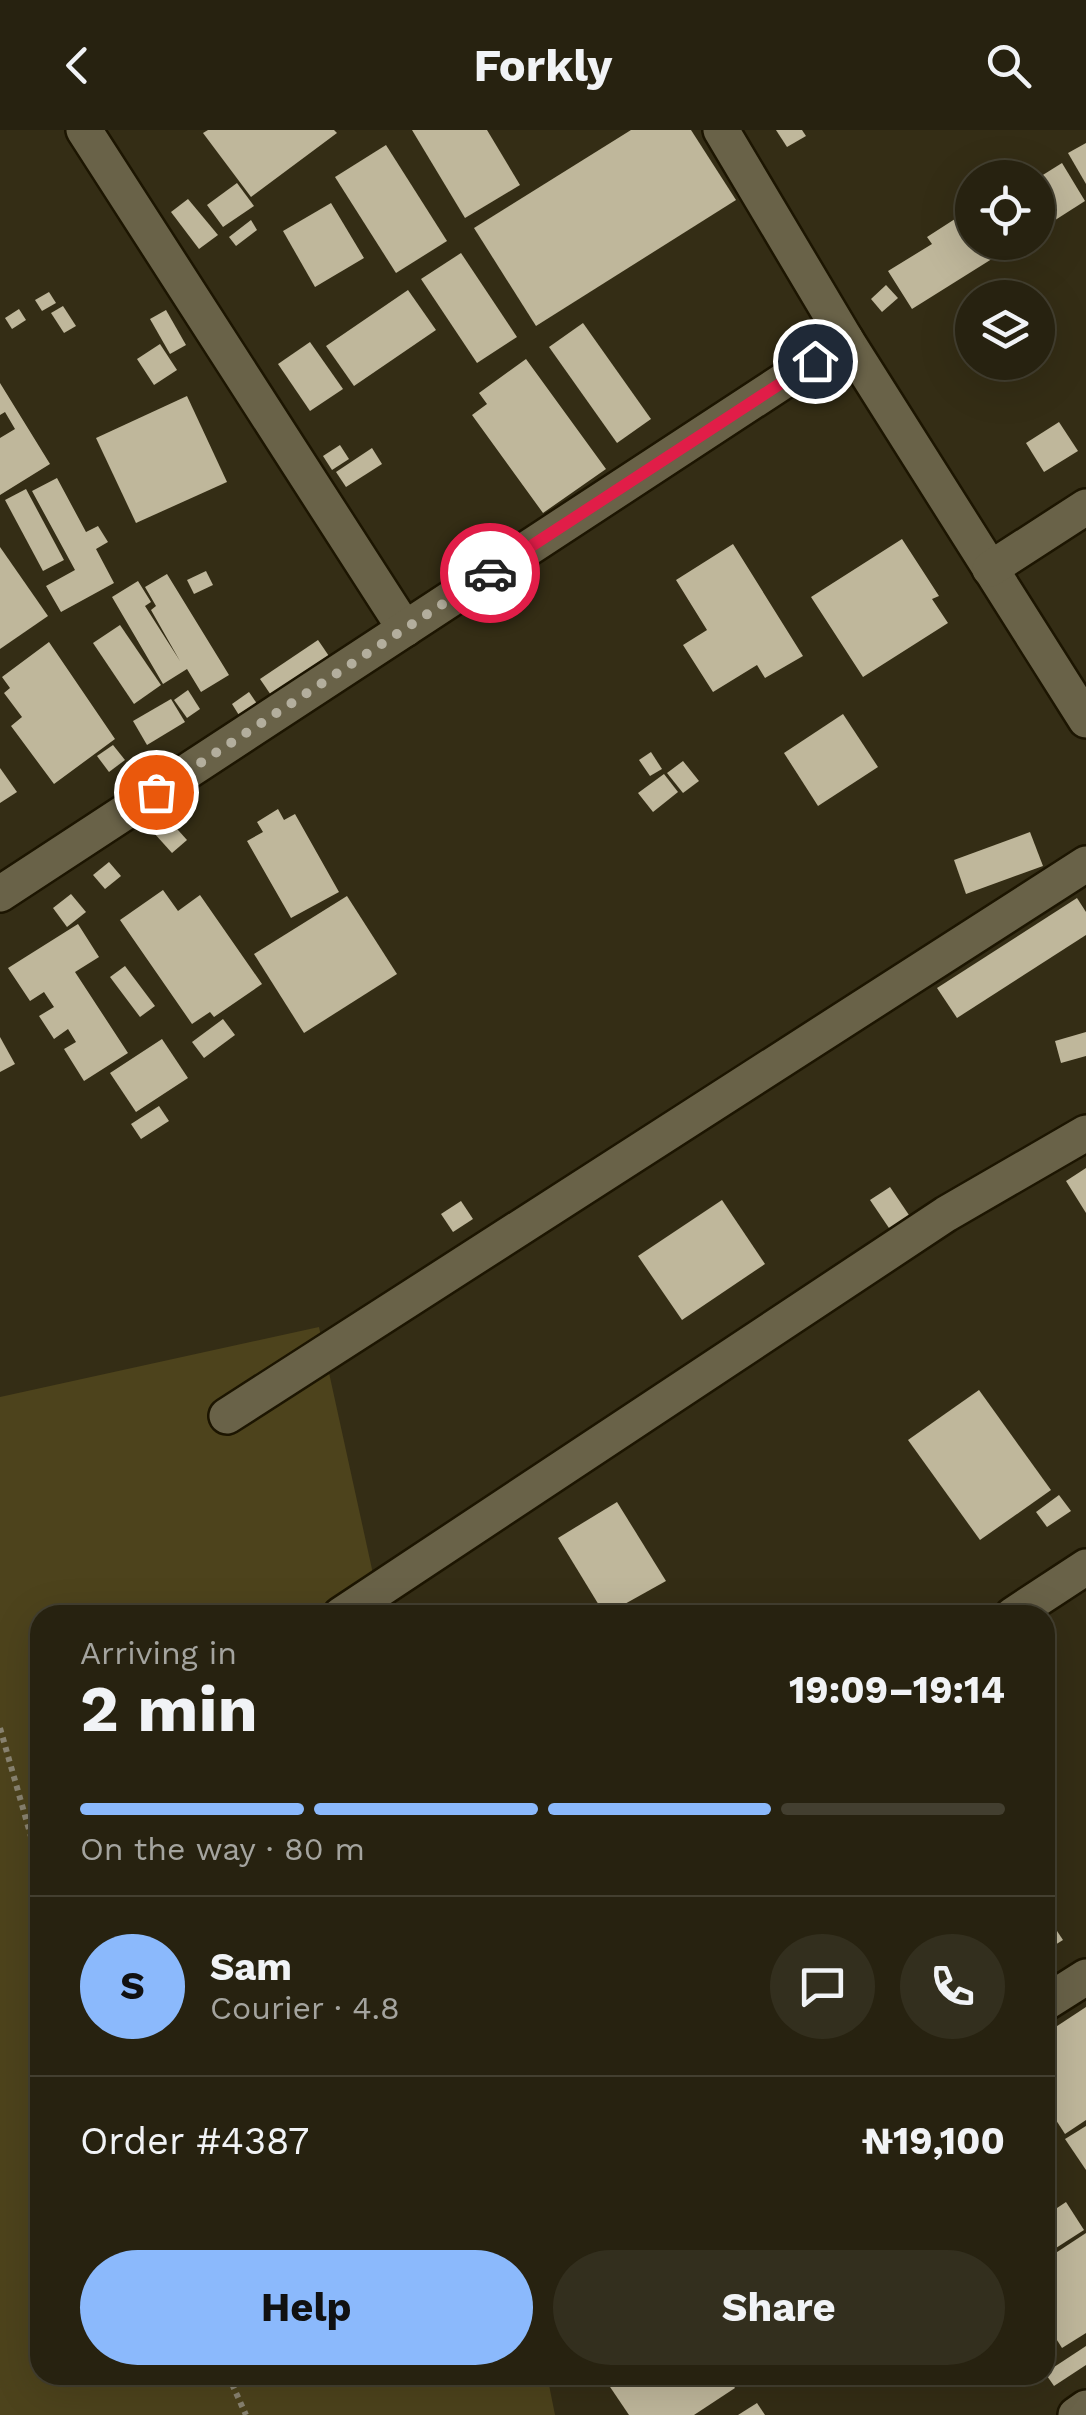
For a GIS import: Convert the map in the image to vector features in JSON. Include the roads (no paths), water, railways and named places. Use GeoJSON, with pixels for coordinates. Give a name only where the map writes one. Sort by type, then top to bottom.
{"type":"FeatureCollection","features":[{"type":"Feature","properties":{"kind":"street"},"geometry":{"type":"LineString","coordinates":[[84,130],[405,629]]}},
{"type":"Feature","properties":{"kind":"street"},"geometry":{"type":"LineString","coordinates":[[721,130],[846,340],[1086,720]]}},
{"type":"Feature","properties":{"kind":"street"},"geometry":{"type":"LineString","coordinates":[[0,894],[846,340]]}},
{"type":"Feature","properties":{"kind":"street"},"geometry":{"type":"LineString","coordinates":[[990,569],[1086,506]]}},
{"type":"Feature","properties":{"kind":"street"},"geometry":{"type":"LineString","coordinates":[[228,1416],[1086,864]]}},
{"type":"Feature","properties":{"kind":"street"},"geometry":{"type":"LineString","coordinates":[[357,1605],[946,1214],[1086,1132]]}},
{"type":"Feature","properties":{"kind":"street"},"geometry":{"type":"LineString","coordinates":[[1028,1605],[1086,1567]]}},
{"type":"Feature","properties":{"kind":"street"},"geometry":{"type":"LineString","coordinates":[[1055,1997],[1086,1977]]}},
{"type":"Feature","properties":{"kind":"street"},"geometry":{"type":"LineString","coordinates":[[1076,2415],[1086,2408]]}}]}
